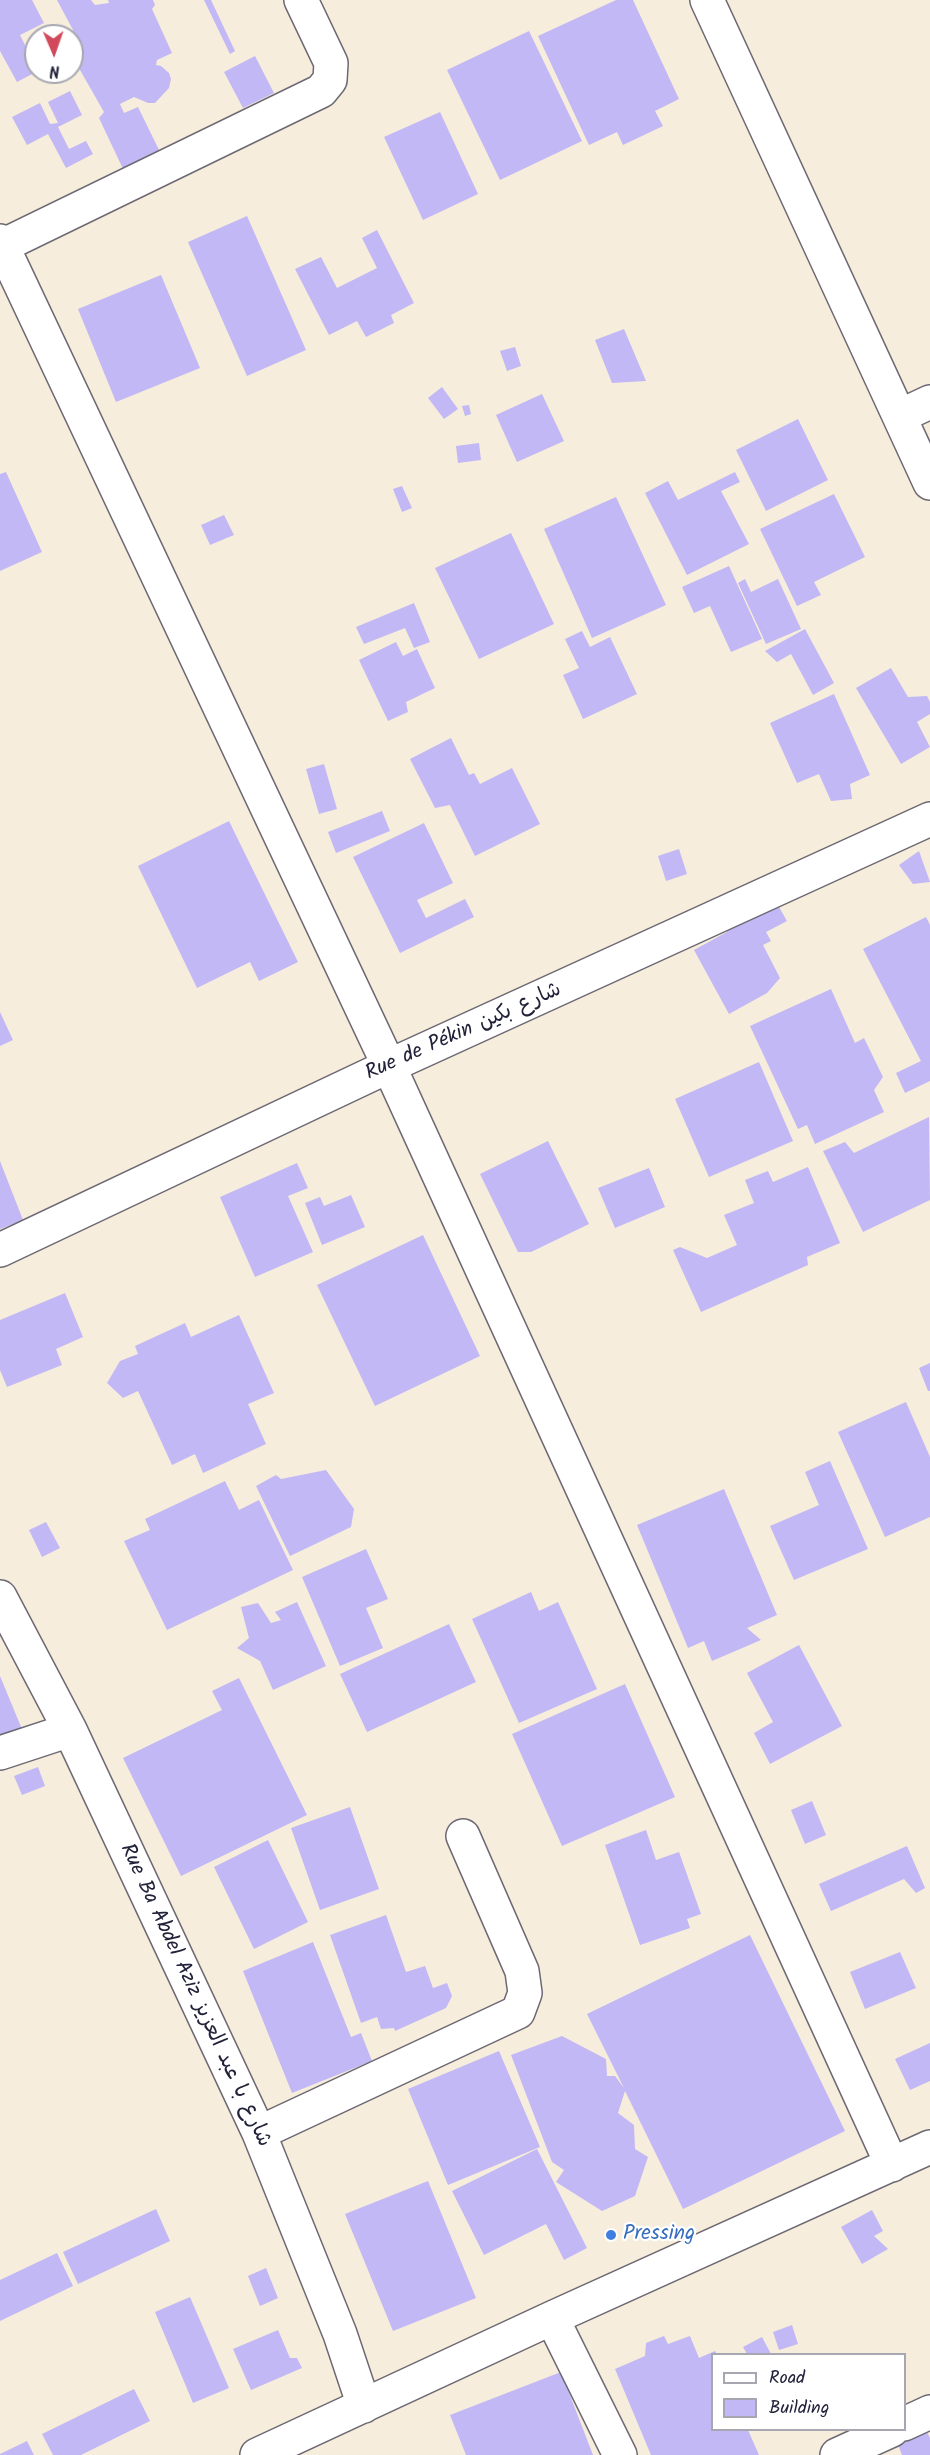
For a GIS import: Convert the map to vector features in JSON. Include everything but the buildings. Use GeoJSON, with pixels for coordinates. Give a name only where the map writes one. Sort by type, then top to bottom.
{"type":"FeatureCollection","features":[{"type":"Feature","properties":{"kind":"street"},"geometry":{"type":"LineString","coordinates":[[301,0],[331,63],[330,80],[321,91],[1,243],[389,1066],[892,2165]]}},
{"type":"Feature","properties":{"kind":"street"},"geometry":{"type":"LineString","coordinates":[[707,0],[930,483]]}},
{"type":"Feature","properties":{"kind":"street"},"geometry":{"type":"LineString","coordinates":[[900,416],[930,402]]}},
{"type":"Feature","properties":{"kind":"street","name":"Rue de Pékin شارع بكين"},"geometry":{"type":"LineString","coordinates":[[0,1251],[389,1066],[930,819]]}},
{"type":"Feature","properties":{"kind":"street","name":"Rue Ba Abdel Aziz شارع با عبد العزيز"},"geometry":{"type":"LineString","coordinates":[[0,1596],[70,1730],[259,2133],[340,2334],[364,2406]]}},
{"type":"Feature","properties":{"kind":"street"},"geometry":{"type":"LineString","coordinates":[[0,1753],[70,1730]]}},
{"type":"Feature","properties":{"kind":"street"},"geometry":{"type":"LineString","coordinates":[[259,2133],[518,2012],[525,1993],[522,1971],[463,1836]]}},
{"type":"Feature","properties":{"kind":"street"},"geometry":{"type":"LineString","coordinates":[[257,2455],[552,2318],[930,2147]]}},
{"type":"Feature","properties":{"kind":"street"},"geometry":{"type":"LineString","coordinates":[[552,2318],[621,2455]]}},
{"type":"Feature","properties":{"kind":"street"},"geometry":{"type":"LineString","coordinates":[[906,2423],[930,2412]]}},
{"type":"Feature","properties":{"kind":"street"},"geometry":{"type":"LineString","coordinates":[[837,2455],[890,2431]]}},
{"type":"Feature","properties":{"kind":"place","name":"Pressing"},"geometry":{"type":"Point","coordinates":[611,2235]}}]}
